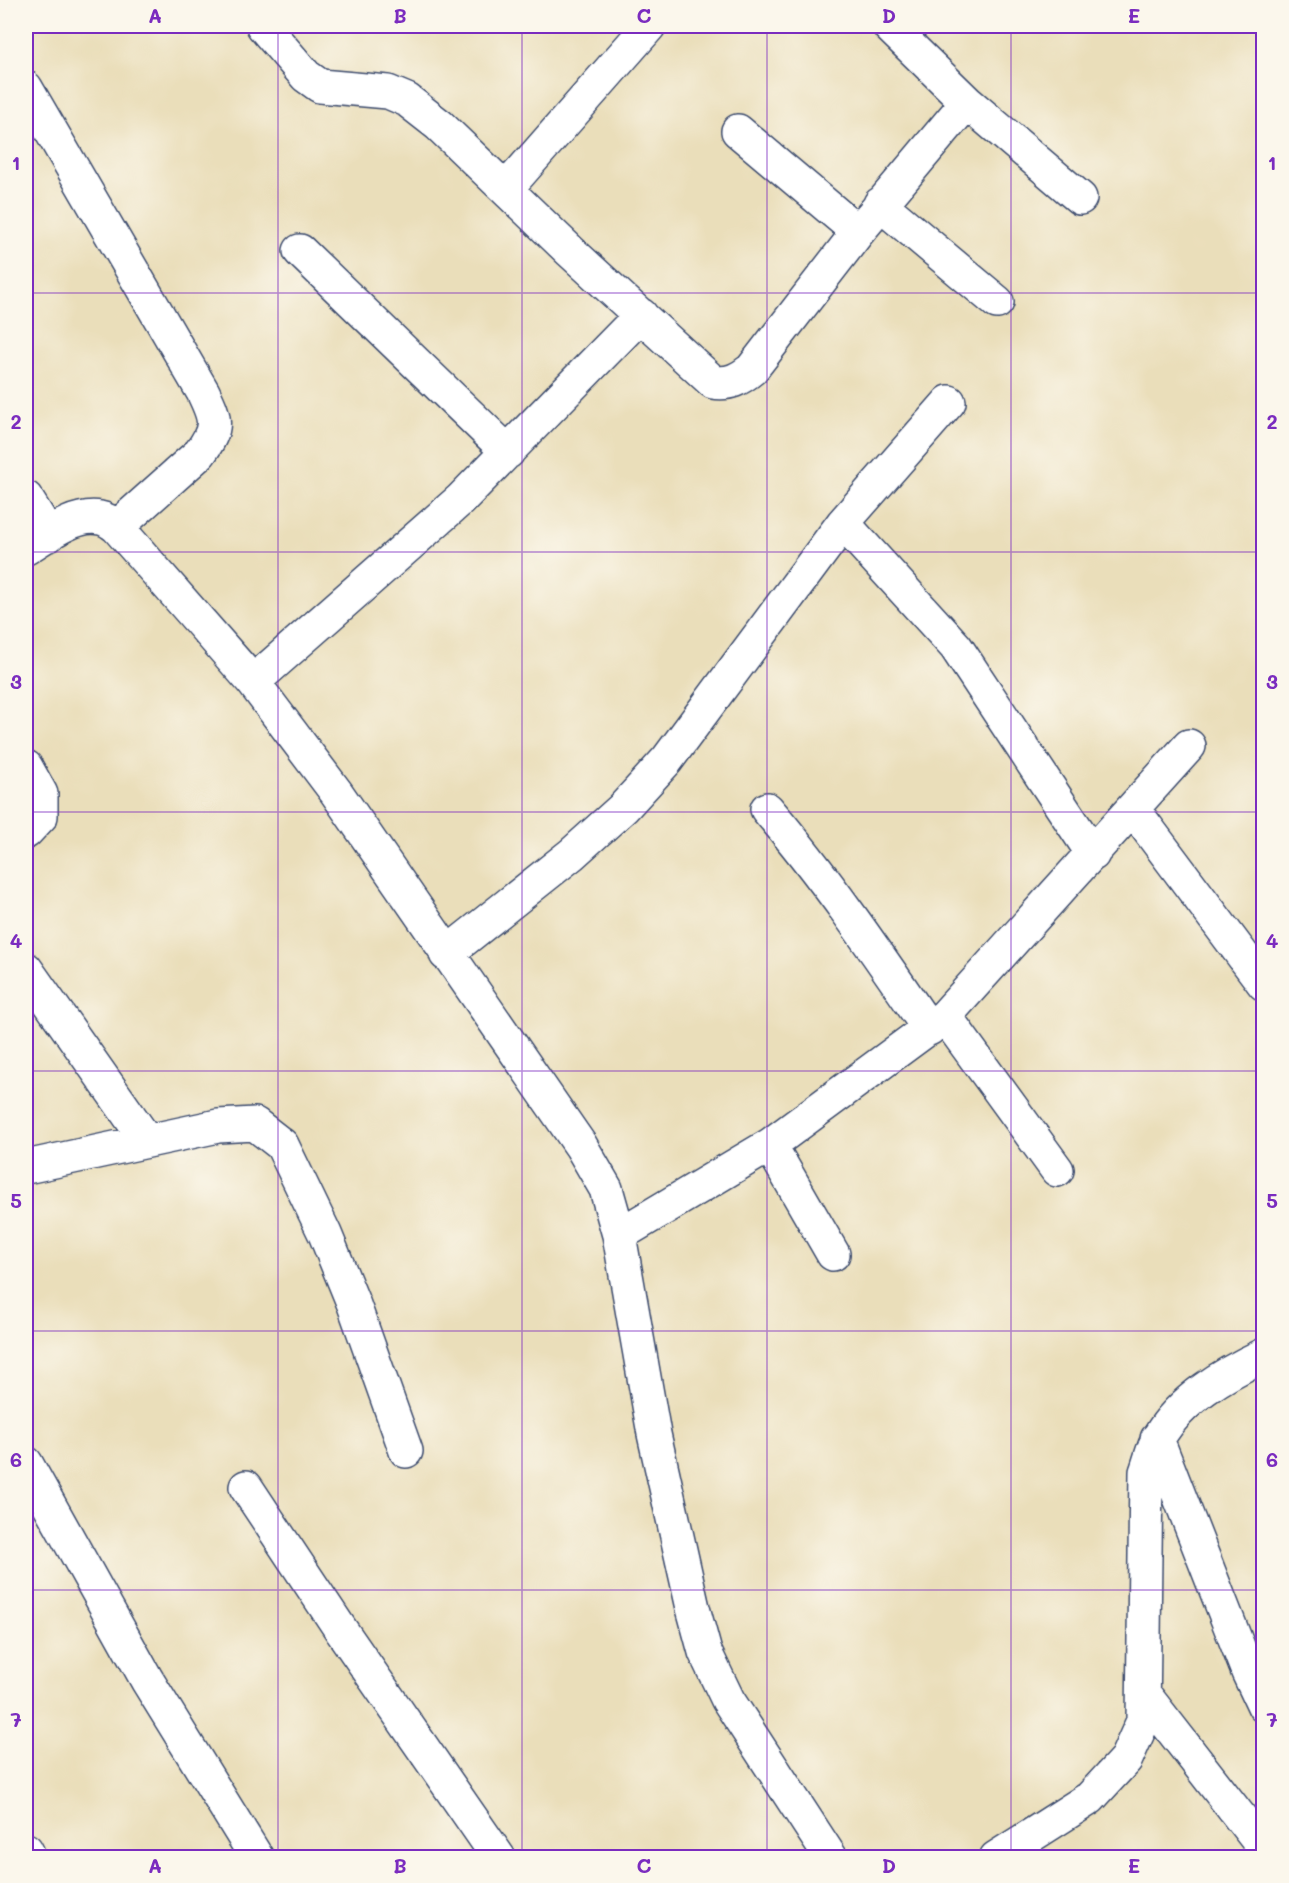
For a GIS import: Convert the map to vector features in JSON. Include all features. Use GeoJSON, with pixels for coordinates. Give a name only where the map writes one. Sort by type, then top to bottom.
{"type":"FeatureCollection","features":[{"type":"Feature","properties":{"kind":"street"},"geometry":{"type":"LineString","coordinates":[[262,26],[306,76],[320,86],[388,92],[407,100],[440,124],[570,251],[713,382],[722,384],[739,380],[752,369],[880,204],[967,102]]}},
{"type":"Feature","properties":{"kind":"street"},"geometry":{"type":"LineString","coordinates":[[506,189],[650,26]]}},
{"type":"Feature","properties":{"kind":"street"},"geometry":{"type":"LineString","coordinates":[[889,26],[967,102],[1080,198]]}},
{"type":"Feature","properties":{"kind":"street"},"geometry":{"type":"LineString","coordinates":[[26,88],[203,392],[214,415],[211,438],[200,453],[117,526]]}},
{"type":"Feature","properties":{"kind":"street"},"geometry":{"type":"LineString","coordinates":[[738,131],[858,232]]}},
{"type":"Feature","properties":{"kind":"street"},"geometry":{"type":"LineString","coordinates":[[880,204],[997,302]]}},
{"type":"Feature","properties":{"kind":"street"},"geometry":{"type":"LineString","coordinates":[[300,251],[508,452]]}},
{"type":"Feature","properties":{"kind":"street"},"geometry":{"type":"LineString","coordinates":[[253,682],[460,500],[641,315]]}},
{"type":"Feature","properties":{"kind":"street"},"geometry":{"type":"LineString","coordinates":[[446,954],[572,854],[630,800],[667,760],[843,523],[949,402]]}},
{"type":"Feature","properties":{"kind":"street"},"geometry":{"type":"LineString","coordinates":[[26,498],[37,542],[88,516],[103,518],[117,526],[253,682],[336,792],[581,1146],[606,1189],[619,1235],[654,1434],[705,1652],[728,1700],[831,1857]]}},
{"type":"Feature","properties":{"kind":"street"},"geometry":{"type":"LineString","coordinates":[[843,523],[956,647],[1093,854]]}},
{"type":"Feature","properties":{"kind":"street"},"geometry":{"type":"LineString","coordinates":[[619,1235],[770,1145],[937,1023],[1189,747]]}},
{"type":"Feature","properties":{"kind":"street"},"geometry":{"type":"LineString","coordinates":[[26,767],[41,794],[41,816],[26,832]]}},
{"type":"Feature","properties":{"kind":"street"},"geometry":{"type":"LineString","coordinates":[[767,808],[809,858],[856,922],[1057,1170]]}},
{"type":"Feature","properties":{"kind":"street"},"geometry":{"type":"LineString","coordinates":[[1133,809],[1263,984]]}},
{"type":"Feature","properties":{"kind":"street"},"geometry":{"type":"LineString","coordinates":[[26,969],[147,1141]]}},
{"type":"Feature","properties":{"kind":"street"},"geometry":{"type":"LineString","coordinates":[[26,1167],[218,1126],[255,1124],[282,1145],[325,1234],[350,1295],[406,1451]]}},
{"type":"Feature","properties":{"kind":"street"},"geometry":{"type":"LineString","coordinates":[[770,1145],[834,1254]]}},
{"type":"Feature","properties":{"kind":"street"},"geometry":{"type":"LineString","coordinates":[[996,1857],[1089,1798],[1126,1759],[1143,1721],[1146,1472],[1157,1439],[1178,1411],[1234,1369],[1263,1355]]}},
{"type":"Feature","properties":{"kind":"street"},"geometry":{"type":"LineString","coordinates":[[1157,1439],[1263,1706]]}},
{"type":"Feature","properties":{"kind":"street"},"geometry":{"type":"LineString","coordinates":[[26,1463],[34,1497],[257,1857]]}},
{"type":"Feature","properties":{"kind":"street"},"geometry":{"type":"LineString","coordinates":[[246,1487],[341,1630],[499,1857]]}},
{"type":"Feature","properties":{"kind":"street"},"geometry":{"type":"LineString","coordinates":[[1144,1694],[1263,1848]]}},
{"type":"Feature","properties":{"kind":"street"},"geometry":{"type":"LineString","coordinates":[[26,1850],[30,1857]]}}]}
